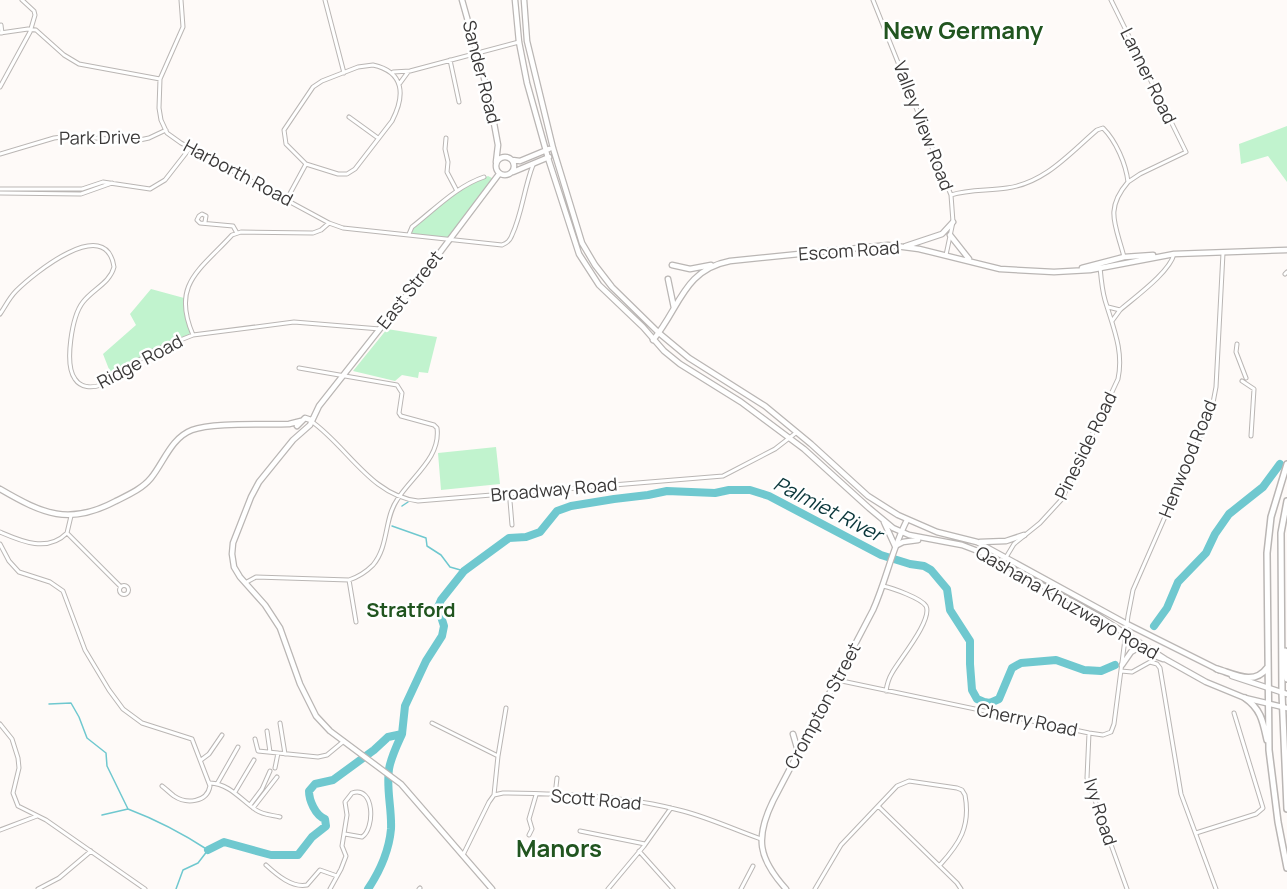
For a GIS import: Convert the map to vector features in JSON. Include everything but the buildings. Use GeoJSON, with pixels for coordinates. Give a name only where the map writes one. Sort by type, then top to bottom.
{"type":"FeatureCollection","features":[{"type":"Feature","properties":{"kind":"highway"},"geometry":{"type":"LineString","coordinates":[[1269,750],[1268,540],[1274,506],[1287,464]]}},
{"type":"Feature","properties":{"kind":"highway"},"geometry":{"type":"LineString","coordinates":[[1287,501],[1281,533],[1287,809]]}},
{"type":"Feature","properties":{"kind":"highway"},"geometry":{"type":"LineString","coordinates":[[1282,626],[1287,679]]}},
{"type":"Feature","properties":{"kind":"highway"},"geometry":{"type":"LineString","coordinates":[[1217,669],[1249,678],[1259,676],[1267,667]]}},
{"type":"Feature","properties":{"kind":"highway"},"geometry":{"type":"LineString","coordinates":[[1245,698],[1261,714],[1269,750],[1278,822],[1287,868]]}},
{"type":"Feature","properties":{"kind":"main road","name":"Sander Road"},"geometry":{"type":"LineString","coordinates":[[462,0],[489,96],[498,145],[496,162]]}},
{"type":"Feature","properties":{"kind":"main road","name":"Qashana Khuzwayo Road"},"geometry":{"type":"LineString","coordinates":[[515,0],[519,42],[527,83],[573,239],[586,268],[599,285],[653,340],[680,364],[721,389],[804,448],[884,521],[901,531],[924,539],[963,545],[984,553],[1206,682],[1245,698],[1285,708]]}},
{"type":"Feature","properties":{"kind":"main road","name":"Qashana Khuzwayo Road"},"geometry":{"type":"LineString","coordinates":[[524,0],[527,41],[553,148],[581,238],[590,257],[612,287],[659,333],[689,358],[765,406],[868,496],[907,520],[937,532],[977,542],[1127,624],[1239,680],[1284,693]]}},
{"type":"Feature","properties":{"kind":"main road","name":"Sander Road"},"geometry":{"type":"LineString","coordinates":[[498,145],[509,159]]}},
{"type":"Feature","properties":{"kind":"main road"},"geometry":{"type":"LineString","coordinates":[[553,148],[526,160],[501,158],[496,162],[495,168],[498,174],[504,176],[555,155]]}},
{"type":"Feature","properties":{"kind":"main road"},"geometry":{"type":"LineString","coordinates":[[509,159],[514,166],[512,172]]}},
{"type":"Feature","properties":{"kind":"main road","name":"East Street"},"geometry":{"type":"LineString","coordinates":[[310,420],[498,174]]}},
{"type":"Feature","properties":{"kind":"main road"},"geometry":{"type":"LineString","coordinates":[[904,246],[942,234],[953,222]]}},
{"type":"Feature","properties":{"kind":"main road"},"geometry":{"type":"LineString","coordinates":[[950,235],[962,253],[972,262]]}},
{"type":"Feature","properties":{"kind":"main road","name":"Escom Road"},"geometry":{"type":"LineString","coordinates":[[653,340],[692,280],[716,264],[888,245],[904,246],[1000,269],[1020,271],[1054,272],[1161,255]]}},
{"type":"Feature","properties":{"kind":"main road","name":"Escom Road"},"geometry":{"type":"LineString","coordinates":[[1099,265],[1125,257],[1142,255],[1287,250]]}},
{"type":"Feature","properties":{"kind":"main road"},"geometry":{"type":"LineString","coordinates":[[672,265],[690,269],[716,264]]}},
{"type":"Feature","properties":{"kind":"main road"},"geometry":{"type":"LineString","coordinates":[[668,279],[674,308]]}},
{"type":"Feature","properties":{"kind":"main road"},"geometry":{"type":"LineString","coordinates":[[0,489],[36,508],[71,516],[89,513],[105,507],[142,486],[150,479],[176,443],[193,430],[211,427],[289,424],[310,420]]}},
{"type":"Feature","properties":{"kind":"main road"},"geometry":{"type":"LineString","coordinates":[[310,420],[301,428],[259,482],[234,539],[233,563],[244,583],[265,605],[280,628],[303,690],[316,716],[325,726],[408,791],[492,889]]}},
{"type":"Feature","properties":{"kind":"main road"},"geometry":{"type":"LineString","coordinates":[[301,421],[301,428]]}},
{"type":"Feature","properties":{"kind":"main road"},"geometry":{"type":"LineString","coordinates":[[289,424],[301,428]]}},
{"type":"Feature","properties":{"kind":"main road","name":"Crompton Street"},"geometry":{"type":"LineString","coordinates":[[761,839],[766,814],[837,680],[883,586],[895,546],[907,520]]}},
{"type":"Feature","properties":{"kind":"main road"},"geometry":{"type":"LineString","coordinates":[[884,521],[895,546],[906,541],[924,539]]}},
{"type":"Feature","properties":{"kind":"main road"},"geometry":{"type":"LineString","coordinates":[[977,542],[1006,541],[1024,535]]}},
{"type":"Feature","properties":{"kind":"main road"},"geometry":{"type":"LineString","coordinates":[[1121,668],[1131,652],[1136,649],[1158,659],[1166,659]]}},
{"type":"Feature","properties":{"kind":"main road"},"geometry":{"type":"LineString","coordinates":[[793,734],[798,754]]}},
{"type":"Feature","properties":{"kind":"main road"},"geometry":{"type":"LineString","coordinates":[[761,839],[766,863],[786,889]]}},
{"type":"Feature","properties":{"kind":"street"},"geometry":{"type":"LineString","coordinates":[[0,87],[31,29],[34,11],[22,0]]}},
{"type":"Feature","properties":{"kind":"street","name":"Harborth Road"},"geometry":{"type":"LineString","coordinates":[[181,0],[183,27],[160,79],[159,108],[166,130],[173,138],[190,148],[329,223],[343,228],[495,245],[508,242],[534,163]]}},
{"type":"Feature","properties":{"kind":"street"},"geometry":{"type":"LineString","coordinates":[[325,0],[344,73]]}},
{"type":"Feature","properties":{"kind":"street","name":"Valley View Road"},"geometry":{"type":"LineString","coordinates":[[873,0],[951,195],[953,222],[946,255]]}},
{"type":"Feature","properties":{"kind":"street","name":"Lanner Road"},"geometry":{"type":"LineString","coordinates":[[1111,0],[1186,152],[1128,182]]}},
{"type":"Feature","properties":{"kind":"street"},"geometry":{"type":"LineString","coordinates":[[1,25],[1,33],[31,29],[41,33],[64,55],[78,64],[160,79]]}},
{"type":"Feature","properties":{"kind":"street"},"geometry":{"type":"LineString","coordinates":[[410,71],[399,84],[397,112],[392,121],[350,173],[338,174],[306,164],[286,144],[284,130],[313,87],[322,81],[358,67],[373,65],[392,72],[410,71],[519,42]]}},
{"type":"Feature","properties":{"kind":"street"},"geometry":{"type":"LineString","coordinates":[[450,60],[459,102]]}},
{"type":"Feature","properties":{"kind":"street"},"geometry":{"type":"LineString","coordinates":[[392,72],[399,84]]}},
{"type":"Feature","properties":{"kind":"street"},"geometry":{"type":"LineString","coordinates":[[349,117],[378,138]]}},
{"type":"Feature","properties":{"kind":"street"},"geometry":{"type":"LineString","coordinates":[[951,195],[1008,188],[1031,182],[1049,172],[1097,130],[1103,128],[1110,136],[1123,162],[1128,182],[1116,198],[1113,209],[1125,257]]}},
{"type":"Feature","properties":{"kind":"street","name":"Park Drive"},"geometry":{"type":"LineString","coordinates":[[0,154],[63,136],[135,141],[166,130]]}},
{"type":"Feature","properties":{"kind":"street"},"geometry":{"type":"LineString","coordinates":[[446,138],[445,149],[448,162],[446,170],[457,191]]}},
{"type":"Feature","properties":{"kind":"street"},"geometry":{"type":"LineString","coordinates":[[0,191],[82,189],[103,182],[142,189],[157,186],[165,180],[190,148]]}},
{"type":"Feature","properties":{"kind":"street"},"geometry":{"type":"LineString","coordinates":[[286,200],[306,164]]}},
{"type":"Feature","properties":{"kind":"street"},"geometry":{"type":"LineString","coordinates":[[409,234],[412,227],[457,191],[484,177]]}},
{"type":"Feature","properties":{"kind":"street"},"geometry":{"type":"LineString","coordinates":[[205,222],[232,226],[237,233]]}},
{"type":"Feature","properties":{"kind":"street"},"geometry":{"type":"LineString","coordinates":[[193,335],[184,306],[188,285],[237,233],[313,233],[329,223]]}},
{"type":"Feature","properties":{"kind":"street","name":"Ridge Road"},"geometry":{"type":"LineString","coordinates":[[0,314],[15,292],[36,274],[76,249],[95,245],[109,253],[114,267],[109,278],[84,301],[77,314],[69,359],[77,382],[88,387],[95,387],[153,351],[193,335],[294,322],[380,329]]}},
{"type":"Feature","properties":{"kind":"street","name":"Henwood Road"},"geometry":{"type":"LineString","coordinates":[[1127,624],[1133,590],[1214,400],[1223,251]]}},
{"type":"Feature","properties":{"kind":"street"},"geometry":{"type":"LineString","coordinates":[[1112,321],[1120,310],[1172,261],[1174,254]]}},
{"type":"Feature","properties":{"kind":"street","name":"Pineside Road"},"geometry":{"type":"LineString","coordinates":[[1002,564],[1014,544],[1040,523],[1062,500],[1116,386],[1121,358],[1107,307],[1099,265]]}},
{"type":"Feature","properties":{"kind":"street"},"geometry":{"type":"LineString","coordinates":[[1107,307],[1120,310]]}},
{"type":"Feature","properties":{"kind":"street"},"geometry":{"type":"LineString","coordinates":[[1237,344],[1236,352],[1244,380],[1254,388],[1251,436]]}},
{"type":"Feature","properties":{"kind":"street"},"geometry":{"type":"LineString","coordinates":[[244,583],[261,577],[349,580],[362,574],[373,565],[378,556],[393,507],[399,496],[427,463],[434,449],[438,430],[434,425],[400,416],[401,390],[394,383],[299,368]]}},
{"type":"Feature","properties":{"kind":"street","name":"Broadway Road"},"geometry":{"type":"LineString","coordinates":[[310,420],[376,483],[413,501],[723,476],[775,449],[797,432]]}},
{"type":"Feature","properties":{"kind":"street","name":"Broadway Road"},"geometry":{"type":"LineString","coordinates":[[301,428],[323,432]]}},
{"type":"Feature","properties":{"kind":"street"},"geometry":{"type":"LineString","coordinates":[[512,525],[510,501],[520,492]]}},
{"type":"Feature","properties":{"kind":"street"},"geometry":{"type":"LineString","coordinates":[[0,532],[35,544],[53,543],[67,533],[71,516]]}},
{"type":"Feature","properties":{"kind":"street"},"geometry":{"type":"LineString","coordinates":[[67,533],[121,587]]}},
{"type":"Feature","properties":{"kind":"street"},"geometry":{"type":"LineString","coordinates":[[0,544],[9,561],[19,572],[50,582],[63,591],[85,650],[123,709],[142,723],[192,739],[210,783],[206,796],[194,800],[176,797],[162,786]]}},
{"type":"Feature","properties":{"kind":"street"},"geometry":{"type":"LineString","coordinates":[[349,580],[356,622]]}},
{"type":"Feature","properties":{"kind":"street"},"geometry":{"type":"LineString","coordinates":[[883,586],[921,602],[927,612],[918,634],[892,673],[886,691]]}},
{"type":"Feature","properties":{"kind":"street","name":"Cherry Road"},"geometry":{"type":"LineString","coordinates":[[837,680],[1103,735],[1112,730],[1127,624]]}},
{"type":"Feature","properties":{"kind":"street"},"geometry":{"type":"LineString","coordinates":[[1121,668],[1132,672],[1150,662],[1157,664],[1160,668],[1181,792],[1216,889]]}},
{"type":"Feature","properties":{"kind":"street"},"geometry":{"type":"LineString","coordinates":[[463,855],[494,795],[506,708]]}},
{"type":"Feature","properties":{"kind":"street"},"geometry":{"type":"LineString","coordinates":[[1196,833],[1256,814],[1263,808],[1234,713]]}},
{"type":"Feature","properties":{"kind":"street"},"geometry":{"type":"LineString","coordinates":[[280,723],[285,754]]}},
{"type":"Feature","properties":{"kind":"street"},"geometry":{"type":"LineString","coordinates":[[432,723],[498,756]]}},
{"type":"Feature","properties":{"kind":"street"},"geometry":{"type":"LineString","coordinates":[[0,724],[12,739],[20,768],[13,790],[14,800],[24,811],[37,816],[145,889]]}},
{"type":"Feature","properties":{"kind":"street"},"geometry":{"type":"LineString","coordinates":[[267,731],[270,752]]}},
{"type":"Feature","properties":{"kind":"street","name":"Ivy Road"},"geometry":{"type":"LineString","coordinates":[[1089,733],[1087,778],[1127,889]]}},
{"type":"Feature","properties":{"kind":"street"},"geometry":{"type":"LineString","coordinates":[[201,760],[209,754],[222,735]]}},
{"type":"Feature","properties":{"kind":"street"},"geometry":{"type":"LineString","coordinates":[[255,739],[256,750],[324,756],[344,741]]}},
{"type":"Feature","properties":{"kind":"street"},"geometry":{"type":"LineString","coordinates":[[217,784],[238,747]]}},
{"type":"Feature","properties":{"kind":"street"},"geometry":{"type":"LineString","coordinates":[[275,768],[278,753]]}},
{"type":"Feature","properties":{"kind":"street"},"geometry":{"type":"LineString","coordinates":[[235,792],[254,760]]}},
{"type":"Feature","properties":{"kind":"street"},"geometry":{"type":"LineString","coordinates":[[251,807],[270,771]]}},
{"type":"Feature","properties":{"kind":"street"},"geometry":{"type":"LineString","coordinates":[[251,807],[277,777]]}},
{"type":"Feature","properties":{"kind":"street"},"geometry":{"type":"LineString","coordinates":[[555,795],[557,778]]}},
{"type":"Feature","properties":{"kind":"street"},"geometry":{"type":"LineString","coordinates":[[815,889],[835,853],[897,786],[906,781],[957,788],[962,790],[966,800],[963,834],[956,848],[939,866]]}},
{"type":"Feature","properties":{"kind":"street"},"geometry":{"type":"LineString","coordinates":[[210,783],[235,792],[259,813],[280,817]]}},
{"type":"Feature","properties":{"kind":"street"},"geometry":{"type":"LineString","coordinates":[[330,889],[345,858],[342,846],[347,815],[345,802],[352,793],[362,792],[369,802],[368,831],[362,837],[345,834]]}},
{"type":"Feature","properties":{"kind":"street","name":"Scott Road"},"geometry":{"type":"LineString","coordinates":[[494,795],[503,793],[582,796],[672,808],[761,839]]}},
{"type":"Feature","properties":{"kind":"street"},"geometry":{"type":"LineString","coordinates":[[530,835],[532,829],[529,819],[537,794]]}},
{"type":"Feature","properties":{"kind":"street"},"geometry":{"type":"LineString","coordinates":[[878,806],[961,889]]}},
{"type":"Feature","properties":{"kind":"street"},"geometry":{"type":"LineString","coordinates":[[608,889],[672,808]]}},
{"type":"Feature","properties":{"kind":"street"},"geometry":{"type":"LineString","coordinates":[[0,830],[37,816]]}},
{"type":"Feature","properties":{"kind":"street"},"geometry":{"type":"LineString","coordinates":[[579,831],[645,844]]}},
{"type":"Feature","properties":{"kind":"street"},"geometry":{"type":"LineString","coordinates":[[38,889],[59,878],[91,851]]}},
{"type":"Feature","properties":{"kind":"street"},"geometry":{"type":"LineString","coordinates":[[639,851],[673,889]]}},
{"type":"Feature","properties":{"kind":"street"},"geometry":{"type":"LineString","coordinates":[[266,865],[285,880],[299,886],[307,885],[320,870],[338,876]]}},
{"type":"Feature","properties":{"kind":"street"},"geometry":{"type":"LineString","coordinates":[[741,889],[753,866]]}},
{"type":"Feature","properties":{"kind":"green space"},"geometry":{"type":"Polygon","coordinates":[[[1287,126],[1287,182],[1268,156],[1241,164],[1239,144],[1287,126]]]}},
{"type":"Feature","properties":{"kind":"green space"},"geometry":{"type":"Polygon","coordinates":[[[488,176],[494,179],[449,240],[409,235],[409,231],[457,191],[488,176]]]}},
{"type":"Feature","properties":{"kind":"green space"},"geometry":{"type":"Polygon","coordinates":[[[151,289],[184,298],[184,312],[193,334],[162,346],[112,377],[103,354],[136,325],[130,314],[151,289]]]}},
{"type":"Feature","properties":{"kind":"green space"},"geometry":{"type":"Polygon","coordinates":[[[387,329],[437,337],[428,373],[419,372],[418,378],[402,375],[395,381],[353,371],[387,329]]]}},
{"type":"Feature","properties":{"kind":"green space"},"geometry":{"type":"Polygon","coordinates":[[[496,447],[500,484],[441,490],[438,453],[496,447]]]}},
{"type":"Feature","properties":{"kind":"waterway","name":"Palmiet River"},"geometry":{"type":"LineString","coordinates":[[1154,626],[1167,608],[1178,582],[1206,553],[1215,534],[1229,514],[1263,487],[1280,464]]}},
{"type":"Feature","properties":{"kind":"waterway","name":"Palmiet River"},"geometry":{"type":"LineString","coordinates":[[208,850],[224,842],[271,855],[298,855],[312,837],[326,826],[325,819],[316,811],[310,799],[309,791],[315,784],[333,780],[388,737],[402,734],[405,706],[426,661],[442,636],[444,626],[438,607],[441,600],[464,571],[509,538],[526,537],[540,532],[557,511],[571,506],[667,491],[715,493],[750,490],[769,496],[881,555],[924,566],[931,570],[947,589],[950,610],[970,641],[972,690],[977,699],[984,702],[990,703],[999,699],[1012,668],[1021,663],[1056,660],[1084,670],[1101,671],[1115,665]]}},
{"type":"Feature","properties":{"kind":"waterway"},"geometry":{"type":"LineString","coordinates":[[402,506],[408,502]]}},
{"type":"Feature","properties":{"kind":"waterway"},"geometry":{"type":"LineString","coordinates":[[392,526],[426,538],[427,546],[441,555],[450,567],[464,571]]}},
{"type":"Feature","properties":{"kind":"waterway"},"geometry":{"type":"LineString","coordinates":[[49,704],[71,703],[87,738],[106,753],[107,766],[128,809],[169,827],[208,850],[198,863],[183,870],[176,889]]}},
{"type":"Feature","properties":{"kind":"waterway","name":"Palmiet River"},"geometry":{"type":"LineString","coordinates":[[368,889],[380,868],[388,845],[391,829],[389,769],[402,734]]}},
{"type":"Feature","properties":{"kind":"waterway"},"geometry":{"type":"LineString","coordinates":[[102,815],[128,809]]}},
{"type":"Feature","properties":{"kind":"district","name":"New Germany"},"geometry":{"type":"Point","coordinates":[963,31]}},
{"type":"Feature","properties":{"kind":"district","name":"Stratford"},"geometry":{"type":"Point","coordinates":[411,610]}},
{"type":"Feature","properties":{"kind":"district","name":"Manors"},"geometry":{"type":"Point","coordinates":[559,849]}}]}
